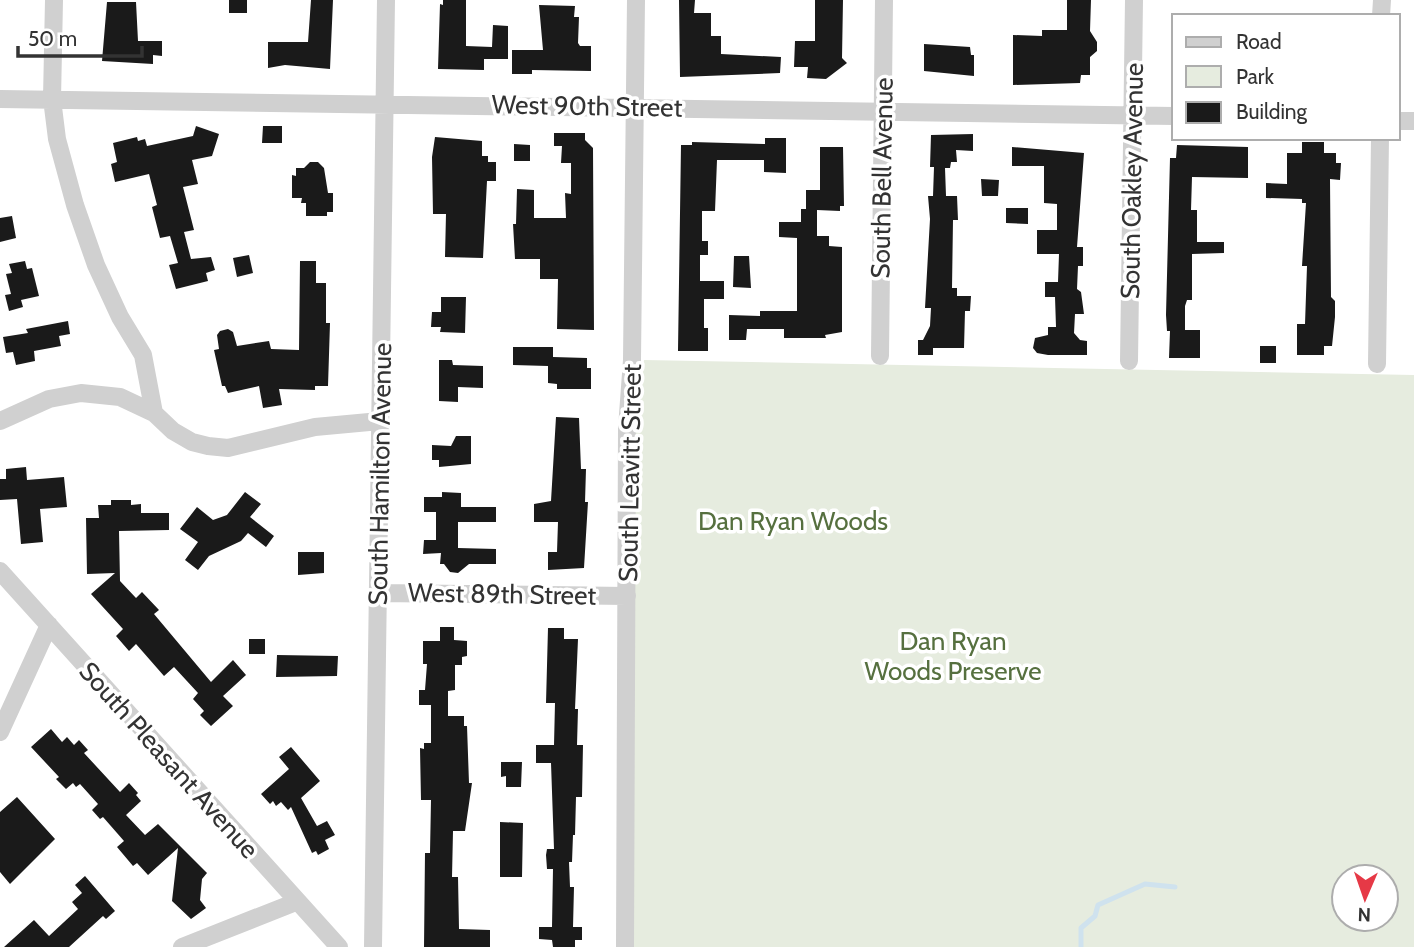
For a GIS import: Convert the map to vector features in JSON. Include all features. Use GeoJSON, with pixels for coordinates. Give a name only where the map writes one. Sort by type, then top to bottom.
{"type":"FeatureCollection","features":[{"type":"Feature","properties":{"kind":"street"},"geometry":{"type":"LineString","coordinates":[[54,0],[52,99],[57,139],[75,205],[110,296],[143,355],[154,413]]}},
{"type":"Feature","properties":{"kind":"street","name":"South Hamilton Avenue"},"geometry":{"type":"LineString","coordinates":[[373,947],[386,0]]}},
{"type":"Feature","properties":{"kind":"street","name":"South Leavitt Street"},"geometry":{"type":"LineString","coordinates":[[625,947],[636,0]]}},
{"type":"Feature","properties":{"kind":"street","name":"South Bell Avenue"},"geometry":{"type":"LineString","coordinates":[[880,356],[884,0]]}},
{"type":"Feature","properties":{"kind":"street","name":"South Oakley Avenue"},"geometry":{"type":"LineString","coordinates":[[1129,361],[1134,0]]}},
{"type":"Feature","properties":{"kind":"street","name":"West 90th Street"},"geometry":{"type":"LineString","coordinates":[[0,99],[635,106],[1172,116]]}},
{"type":"Feature","properties":{"kind":"street"},"geometry":{"type":"LineString","coordinates":[[1377,364],[1380,140]]}},
{"type":"Feature","properties":{"kind":"street"},"geometry":{"type":"LineString","coordinates":[[0,421],[49,399],[81,393],[120,397],[154,413],[173,431],[192,442],[228,448],[315,427],[380,421]]}},
{"type":"Feature","properties":{"kind":"street","name":"South Pleasant Avenue"},"geometry":{"type":"LineString","coordinates":[[0,571],[339,947]]}},
{"type":"Feature","properties":{"kind":"street","name":"West 89th Street"},"geometry":{"type":"LineString","coordinates":[[378,593],[627,596]]}},
{"type":"Feature","properties":{"kind":"street"},"geometry":{"type":"LineString","coordinates":[[0,732],[50,625]]}},
{"type":"Feature","properties":{"kind":"street"},"geometry":{"type":"LineString","coordinates":[[182,947],[296,902]]}},
{"type":"Feature","properties":{"kind":"green space","name":"Dan Ryan Woods Preserve"},"geometry":{"type":"Polygon","coordinates":[[[644,360],[1414,375],[1414,947],[632,947],[635,427],[644,360]]]}},
{"type":"Feature","properties":{"kind":"building"},"geometry":{"type":"Polygon","coordinates":[[[229,0],[247,0],[247,13],[229,13],[229,0]]]}},
{"type":"Feature","properties":{"kind":"building"},"geometry":{"type":"Polygon","coordinates":[[[311,0],[333,0],[330,69],[285,65],[268,68],[268,42],[308,42],[311,0]]]}},
{"type":"Feature","properties":{"kind":"building"},"geometry":{"type":"Polygon","coordinates":[[[443,0],[466,0],[466,46],[492,47],[493,25],[508,26],[508,59],[484,59],[484,70],[438,69],[440,4],[443,5],[443,0]]]}},
{"type":"Feature","properties":{"kind":"building"},"geometry":{"type":"Polygon","coordinates":[[[679,0],[695,0],[694,13],[711,13],[711,36],[721,36],[721,54],[781,57],[780,73],[680,77],[679,0]]]}},
{"type":"Feature","properties":{"kind":"building"},"geometry":{"type":"Polygon","coordinates":[[[815,0],[843,0],[842,58],[847,63],[826,79],[807,78],[808,67],[794,67],[795,41],[815,41],[815,0]]]}},
{"type":"Feature","properties":{"kind":"building"},"geometry":{"type":"Polygon","coordinates":[[[1067,0],[1091,0],[1090,31],[1097,42],[1097,51],[1090,57],[1090,75],[1081,75],[1080,83],[1013,85],[1013,35],[1042,36],[1042,30],[1067,30],[1067,0]]]}},
{"type":"Feature","properties":{"kind":"building"},"geometry":{"type":"Polygon","coordinates":[[[107,2],[136,2],[138,41],[162,41],[162,56],[153,55],[153,64],[102,61],[107,2]]]}},
{"type":"Feature","properties":{"kind":"building"},"geometry":{"type":"Polygon","coordinates":[[[539,5],[575,6],[574,17],[579,17],[578,43],[580,46],[591,46],[591,71],[532,70],[532,74],[512,74],[512,50],[543,50],[539,5]]]}},
{"type":"Feature","properties":{"kind":"building"},"geometry":{"type":"Polygon","coordinates":[[[924,44],[970,47],[971,55],[974,55],[974,76],[924,71],[924,44]]]}},
{"type":"Feature","properties":{"kind":"building"},"geometry":{"type":"Polygon","coordinates":[[[196,126],[219,134],[212,156],[192,160],[198,184],[183,187],[194,230],[184,232],[191,259],[211,257],[215,270],[206,273],[208,281],[176,289],[169,265],[178,263],[170,236],[160,238],[152,207],[157,205],[149,174],[115,182],[111,164],[117,162],[113,143],[137,137],[138,141],[145,139],[147,146],[193,136],[196,126]]]}},
{"type":"Feature","properties":{"kind":"building"},"geometry":{"type":"Polygon","coordinates":[[[263,126],[282,126],[282,143],[262,143],[263,126]]]}},
{"type":"Feature","properties":{"kind":"building"},"geometry":{"type":"Polygon","coordinates":[[[554,133],[585,133],[585,140],[593,148],[594,330],[557,329],[558,279],[540,279],[540,259],[515,259],[513,224],[516,224],[517,189],[534,190],[534,218],[566,218],[565,193],[571,194],[571,163],[561,163],[562,146],[554,146],[554,133]]]}},
{"type":"Feature","properties":{"kind":"building"},"geometry":{"type":"Polygon","coordinates":[[[973,134],[973,151],[956,150],[957,162],[951,162],[950,168],[945,168],[946,196],[957,196],[958,220],[953,220],[952,288],[957,288],[957,296],[971,296],[970,311],[965,311],[964,348],[933,348],[933,355],[918,355],[918,340],[923,340],[930,326],[931,308],[925,308],[930,219],[928,196],[933,196],[931,135],[973,134]]]}},
{"type":"Feature","properties":{"kind":"building"},"geometry":{"type":"Polygon","coordinates":[[[435,137],[482,141],[482,156],[488,156],[488,162],[496,162],[496,181],[487,181],[483,258],[445,257],[446,214],[433,214],[432,157],[435,137]]]}},
{"type":"Feature","properties":{"kind":"building"},"geometry":{"type":"Polygon","coordinates":[[[765,138],[786,138],[786,173],[764,172],[764,160],[717,160],[715,211],[702,211],[702,241],[708,241],[708,255],[700,255],[700,281],[724,281],[724,299],[704,299],[704,328],[708,328],[708,351],[678,351],[681,145],[692,145],[692,142],[765,144],[765,138]]]}},
{"type":"Feature","properties":{"kind":"building"},"geometry":{"type":"Polygon","coordinates":[[[1302,142],[1324,142],[1324,153],[1336,153],[1336,163],[1341,163],[1340,180],[1330,179],[1331,297],[1335,301],[1335,317],[1332,346],[1324,346],[1324,355],[1297,355],[1297,324],[1305,324],[1307,266],[1302,266],[1306,203],[1302,203],[1302,199],[1266,198],[1266,183],[1287,184],[1287,153],[1302,153],[1302,142]]]}},
{"type":"Feature","properties":{"kind":"building"},"geometry":{"type":"Polygon","coordinates":[[[514,144],[530,145],[530,161],[514,161],[514,144]]]}},
{"type":"Feature","properties":{"kind":"building"},"geometry":{"type":"Polygon","coordinates":[[[1177,145],[1248,147],[1248,178],[1192,177],[1191,210],[1197,210],[1197,242],[1224,242],[1224,253],[1192,254],[1192,300],[1187,300],[1185,306],[1185,330],[1200,330],[1200,358],[1169,358],[1170,331],[1167,331],[1166,315],[1170,158],[1176,158],[1177,145]]]}},
{"type":"Feature","properties":{"kind":"building"},"geometry":{"type":"Polygon","coordinates":[[[820,147],[843,147],[844,206],[840,206],[840,211],[817,210],[817,236],[829,236],[829,246],[842,247],[842,332],[825,335],[826,338],[784,338],[784,329],[747,329],[746,340],[729,340],[729,315],[760,316],[760,311],[797,311],[797,238],[779,237],[779,222],[801,222],[801,209],[806,209],[806,190],[820,190],[820,147]]]}},
{"type":"Feature","properties":{"kind":"building"},"geometry":{"type":"Polygon","coordinates":[[[1012,147],[1084,153],[1077,247],[1083,247],[1083,266],[1078,266],[1077,289],[1081,292],[1084,314],[1075,314],[1074,333],[1080,340],[1087,341],[1087,355],[1048,355],[1037,353],[1033,348],[1035,338],[1048,335],[1048,327],[1056,327],[1055,297],[1045,297],[1045,282],[1058,282],[1059,254],[1037,254],[1037,230],[1057,230],[1057,204],[1044,203],[1044,166],[1012,166],[1012,147]]]}},
{"type":"Feature","properties":{"kind":"building"},"geometry":{"type":"Polygon","coordinates":[[[310,162],[318,162],[324,168],[328,193],[333,193],[333,212],[327,212],[327,216],[306,216],[306,203],[301,203],[302,198],[292,198],[292,175],[296,176],[296,168],[304,168],[310,162]]]}},
{"type":"Feature","properties":{"kind":"building"},"geometry":{"type":"Polygon","coordinates":[[[981,179],[999,180],[998,196],[982,196],[981,179]]]}},
{"type":"Feature","properties":{"kind":"building"},"geometry":{"type":"Polygon","coordinates":[[[1006,208],[1028,208],[1028,224],[1006,223],[1006,208]]]}},
{"type":"Feature","properties":{"kind":"building"},"geometry":{"type":"Polygon","coordinates":[[[12,216],[16,238],[0,242],[0,218],[12,216]]]}},
{"type":"Feature","properties":{"kind":"building"},"geometry":{"type":"Polygon","coordinates":[[[249,255],[253,273],[237,277],[233,258],[249,255]]]}},
{"type":"Feature","properties":{"kind":"building"},"geometry":{"type":"Polygon","coordinates":[[[734,256],[749,256],[751,288],[733,287],[734,256]]]}},
{"type":"Feature","properties":{"kind":"building"},"geometry":{"type":"Polygon","coordinates":[[[25,261],[27,269],[32,268],[39,296],[21,300],[23,307],[9,311],[5,295],[11,294],[6,274],[12,273],[9,264],[25,261]]]}},
{"type":"Feature","properties":{"kind":"building"},"geometry":{"type":"Polygon","coordinates":[[[300,261],[316,261],[316,283],[326,283],[326,323],[330,323],[328,386],[315,386],[315,390],[279,389],[282,405],[263,408],[259,386],[228,393],[225,386],[222,386],[214,350],[219,349],[217,335],[228,329],[233,332],[237,346],[269,341],[271,349],[299,350],[300,261]]]}},
{"type":"Feature","properties":{"kind":"building"},"geometry":{"type":"Polygon","coordinates":[[[441,297],[466,297],[465,333],[440,332],[441,327],[431,327],[432,312],[441,312],[441,297]]]}},
{"type":"Feature","properties":{"kind":"building"},"geometry":{"type":"Polygon","coordinates":[[[68,321],[70,334],[59,336],[61,346],[34,351],[35,361],[16,365],[13,352],[6,353],[3,337],[28,333],[26,329],[68,321]]]}},
{"type":"Feature","properties":{"kind":"building"},"geometry":{"type":"Polygon","coordinates":[[[1260,346],[1276,346],[1276,363],[1260,363],[1260,346]]]}},
{"type":"Feature","properties":{"kind":"building"},"geometry":{"type":"Polygon","coordinates":[[[513,347],[553,347],[553,357],[587,358],[587,368],[591,368],[591,389],[557,389],[557,384],[548,383],[548,366],[513,365],[513,347]]]}},
{"type":"Feature","properties":{"kind":"building"},"geometry":{"type":"Polygon","coordinates":[[[439,360],[452,360],[453,365],[483,366],[483,388],[458,387],[458,402],[439,401],[439,360]]]}},
{"type":"Feature","properties":{"kind":"building"},"geometry":{"type":"Polygon","coordinates":[[[556,417],[579,418],[581,469],[586,469],[585,502],[588,502],[584,568],[548,570],[548,552],[557,552],[558,522],[534,522],[534,504],[551,501],[556,417]]]}},
{"type":"Feature","properties":{"kind":"building"},"geometry":{"type":"Polygon","coordinates":[[[456,436],[471,436],[471,464],[439,467],[439,460],[432,460],[432,445],[451,446],[456,436]]]}},
{"type":"Feature","properties":{"kind":"building"},"geometry":{"type":"Polygon","coordinates":[[[26,467],[27,480],[64,477],[67,507],[40,509],[43,542],[21,544],[17,499],[0,500],[0,479],[6,479],[6,469],[26,467]]]}},
{"type":"Feature","properties":{"kind":"building"},"geometry":{"type":"Polygon","coordinates":[[[245,492],[261,504],[250,517],[274,536],[266,547],[248,533],[241,541],[209,556],[198,570],[185,560],[198,542],[180,529],[197,507],[213,520],[227,515],[245,492]]]}},
{"type":"Feature","properties":{"kind":"building"},"geometry":{"type":"Polygon","coordinates":[[[442,492],[461,493],[461,507],[496,507],[496,522],[458,522],[458,548],[496,549],[496,564],[469,564],[458,573],[450,572],[444,564],[440,564],[441,553],[423,554],[424,540],[436,540],[436,512],[424,512],[424,497],[442,497],[442,492]]]}},
{"type":"Feature","properties":{"kind":"building"},"geometry":{"type":"Polygon","coordinates":[[[111,500],[131,500],[131,505],[141,504],[141,513],[169,513],[169,530],[119,531],[120,581],[136,598],[142,592],[159,610],[154,614],[211,682],[233,660],[246,675],[223,696],[233,706],[211,726],[200,715],[204,711],[193,699],[198,693],[174,667],[164,676],[136,644],[129,651],[116,636],[123,629],[91,594],[115,573],[87,574],[86,518],[99,518],[98,505],[111,505],[111,500]]]}},
{"type":"Feature","properties":{"kind":"building"},"geometry":{"type":"Polygon","coordinates":[[[298,552],[324,552],[324,573],[298,575],[298,552]]]}},
{"type":"Feature","properties":{"kind":"building"},"geometry":{"type":"Polygon","coordinates":[[[440,627],[454,627],[454,640],[467,641],[467,656],[462,657],[462,665],[455,665],[455,690],[448,691],[448,716],[464,716],[464,726],[467,726],[469,783],[472,783],[465,831],[453,831],[452,877],[458,877],[459,929],[490,930],[490,947],[424,947],[425,853],[430,853],[431,800],[421,800],[420,748],[424,749],[424,743],[431,743],[431,705],[419,705],[419,690],[425,690],[427,664],[423,664],[423,641],[440,641],[440,627]]]}},
{"type":"Feature","properties":{"kind":"building"},"geometry":{"type":"Polygon","coordinates":[[[548,628],[564,628],[564,639],[578,639],[575,709],[578,709],[577,745],[583,745],[582,797],[576,797],[575,835],[572,862],[569,862],[570,887],[574,887],[573,927],[582,927],[582,940],[575,940],[575,947],[553,947],[552,940],[539,939],[539,927],[552,927],[553,869],[547,869],[546,855],[547,849],[554,849],[551,763],[536,763],[536,745],[554,745],[555,703],[546,703],[548,628]]]}},
{"type":"Feature","properties":{"kind":"building"},"geometry":{"type":"Polygon","coordinates":[[[249,639],[265,639],[265,654],[249,654],[249,639]]]}},
{"type":"Feature","properties":{"kind":"building"},"geometry":{"type":"Polygon","coordinates":[[[277,655],[338,656],[337,676],[276,677],[277,655]]]}},
{"type":"Feature","properties":{"kind":"building"},"geometry":{"type":"Polygon","coordinates":[[[51,729],[62,742],[67,737],[74,745],[79,740],[88,750],[84,753],[120,792],[129,783],[138,793],[136,795],[141,801],[126,815],[145,835],[158,824],[207,873],[202,879],[200,900],[206,908],[191,919],[172,901],[178,848],[148,875],[137,863],[133,866],[117,847],[124,841],[103,817],[100,819],[92,810],[98,804],[80,784],[76,787],[73,783],[66,789],[56,779],[59,777],[31,747],[51,729]]]}},
{"type":"Feature","properties":{"kind":"building"},"geometry":{"type":"Polygon","coordinates":[[[291,747],[320,781],[301,798],[317,826],[327,821],[335,835],[325,840],[329,849],[318,855],[316,851],[312,853],[291,807],[288,810],[281,802],[276,806],[273,801],[270,804],[261,794],[289,769],[279,757],[291,747]]]}},
{"type":"Feature","properties":{"kind":"building"},"geometry":{"type":"Polygon","coordinates":[[[501,762],[522,762],[521,787],[506,787],[506,776],[501,777],[501,762]]]}},
{"type":"Feature","properties":{"kind":"building"},"geometry":{"type":"Polygon","coordinates":[[[17,797],[55,839],[10,884],[0,872],[0,812],[17,797]]]}},
{"type":"Feature","properties":{"kind":"building"},"geometry":{"type":"Polygon","coordinates":[[[500,822],[523,823],[522,877],[500,877],[500,822]]]}},
{"type":"Feature","properties":{"kind":"building"},"geometry":{"type":"Polygon","coordinates":[[[85,876],[115,911],[106,919],[103,916],[69,947],[4,947],[34,920],[49,936],[78,909],[72,902],[82,893],[75,885],[85,876]]]}},
{"type":"Feature","properties":{"kind":"waterway"},"geometry":{"type":"LineString","coordinates":[[1081,947],[1081,928],[1095,916],[1098,905],[1145,884],[1175,887]]}},
{"type":"Feature","properties":{"kind":"park label","name":"Dan Ryan Woods"},"geometry":{"type":"Point","coordinates":[793,521]}}]}
